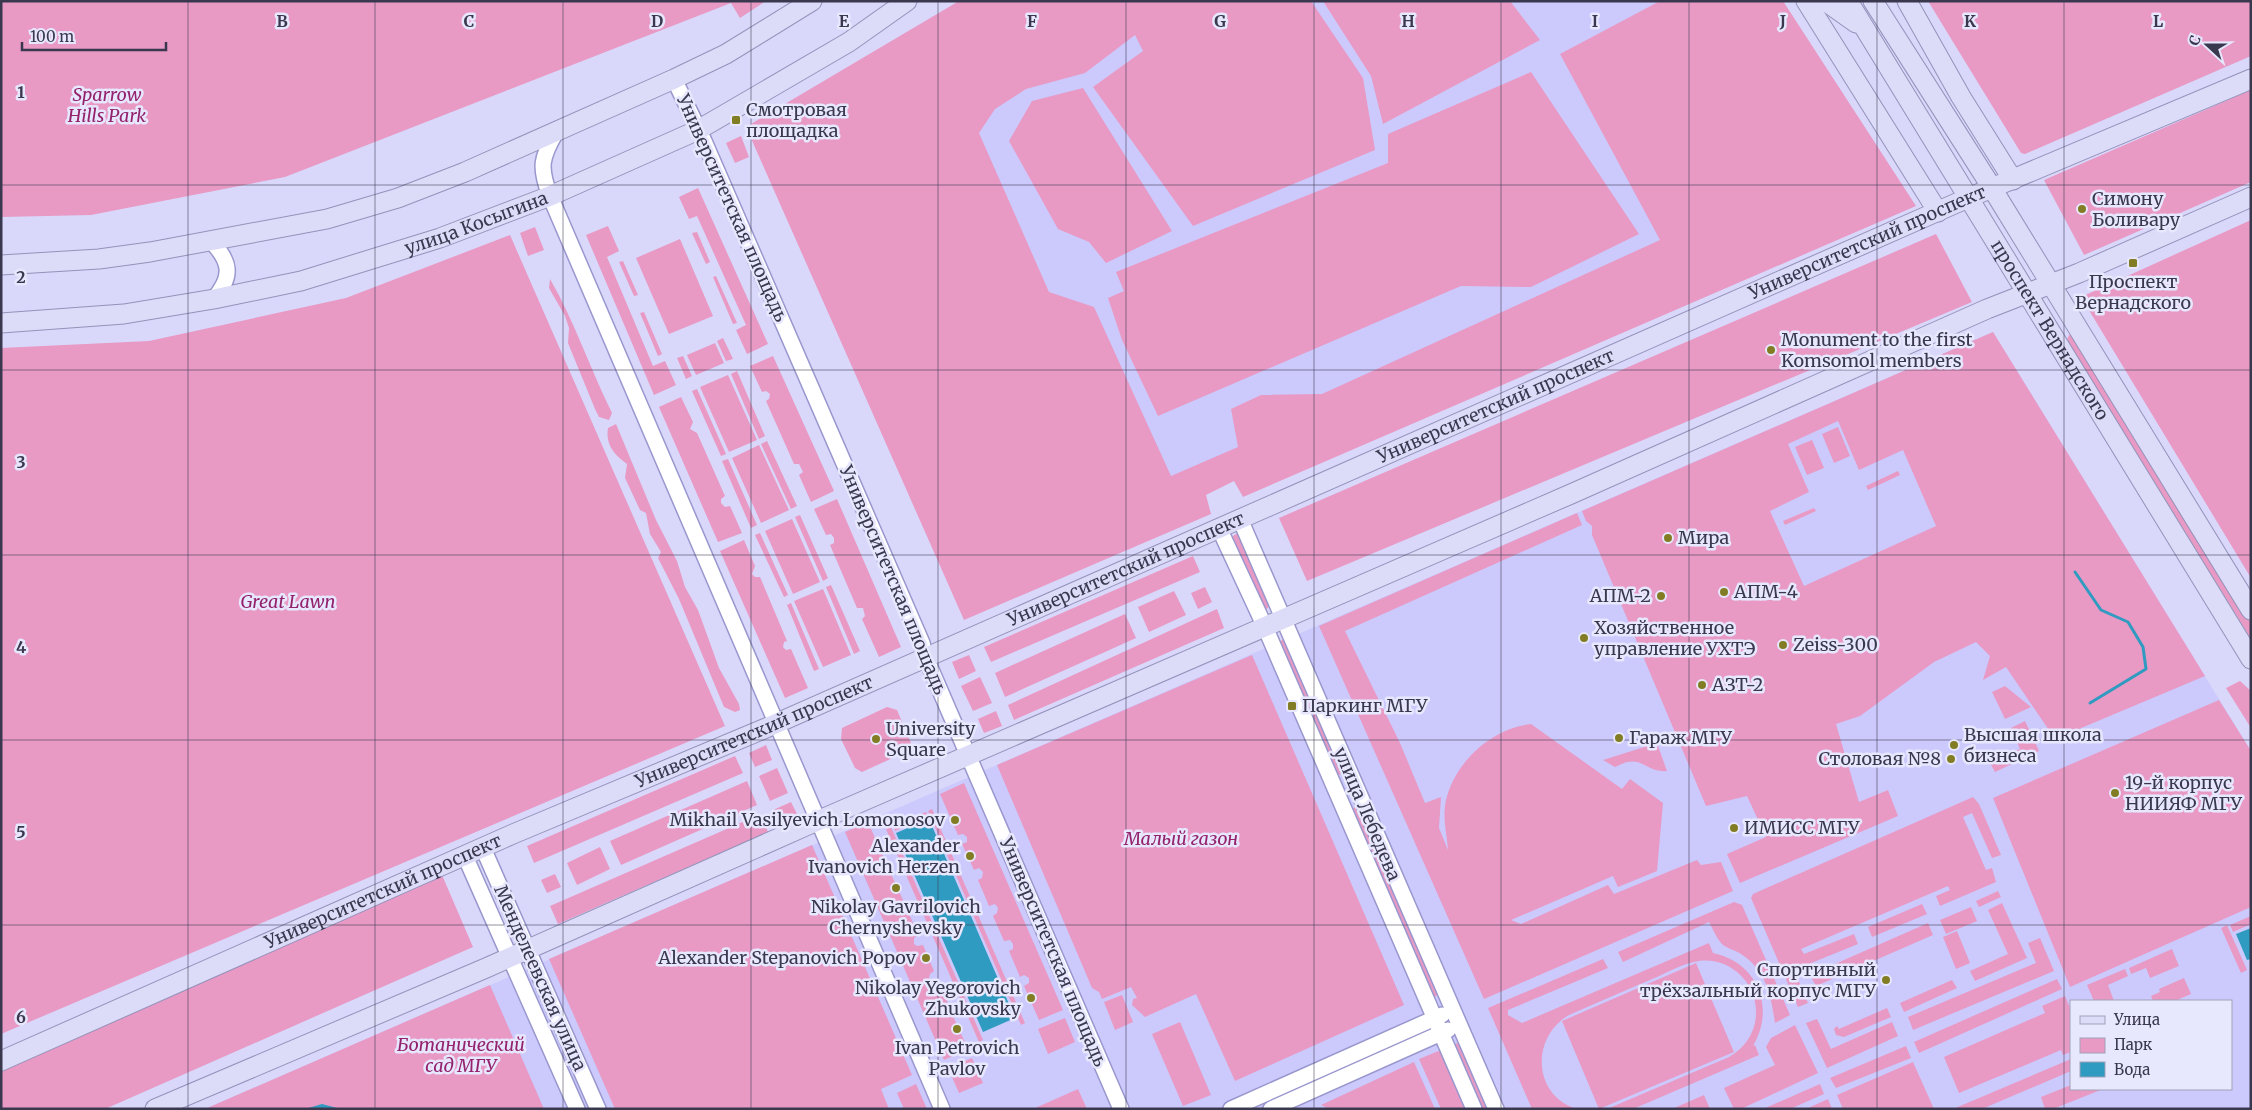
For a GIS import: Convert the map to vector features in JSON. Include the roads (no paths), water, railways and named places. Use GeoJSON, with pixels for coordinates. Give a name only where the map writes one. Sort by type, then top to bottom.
{"type":"FeatureCollection","features":[{"type":"Feature","properties":{"kind":"main road"},"geometry":{"type":"LineString","coordinates":[[1,265],[99,259],[237,237],[327,218],[398,198],[466,172],[674,79],[726,54],[812,1]]}},
{"type":"Feature","properties":{"kind":"main road","name":"улица Косыгина"},"geometry":{"type":"LineString","coordinates":[[1,323],[124,314],[214,299],[286,285],[364,263],[440,238],[550,196],[698,130],[849,42],[906,1]]}},
{"type":"Feature","properties":{"kind":"main road"},"geometry":{"type":"LineString","coordinates":[[1806,1],[1938,212]]}},
{"type":"Feature","properties":{"kind":"main road"},"geometry":{"type":"LineString","coordinates":[[1825,1],[1831,40]]}},
{"type":"Feature","properties":{"kind":"main road"},"geometry":{"type":"LineString","coordinates":[[1825,1],[1844,13],[1869,36]]}},
{"type":"Feature","properties":{"kind":"main road","name":"проспект Вернадского"},"geometry":{"type":"LineString","coordinates":[[1848,1],[2251,659]]}},
{"type":"Feature","properties":{"kind":"main road","name":"проспект Вернадского"},"geometry":{"type":"LineString","coordinates":[[1873,1],[2052,285],[2251,610]]}},
{"type":"Feature","properties":{"kind":"main road"},"geometry":{"type":"LineString","coordinates":[[1879,1],[1886,22]]}},
{"type":"Feature","properties":{"kind":"main road"},"geometry":{"type":"LineString","coordinates":[[1906,1],[1961,97],[2014,180]]}},
{"type":"Feature","properties":{"kind":"main road","name":"Университетский проспект"},"geometry":{"type":"LineString","coordinates":[[1,1061],[483,848],[777,724],[1968,198],[2251,79]]}},
{"type":"Feature","properties":{"kind":"main road"},"geometry":{"type":"LineString","coordinates":[[1926,86],[1961,97]]}},
{"type":"Feature","properties":{"kind":"main road"},"geometry":{"type":"LineString","coordinates":[[155,1109],[519,953],[1284,619],[1987,309],[2052,285],[2251,197]]}},
{"type":"Feature","properties":{"kind":"street","name":"Университетская площадь"},"geometry":{"type":"LineString","coordinates":[[674,79],[922,643],[926,658],[1121,1109]]}},
{"type":"Feature","properties":{"kind":"street"},"geometry":{"type":"LineString","coordinates":[[556,132],[545,151],[542,165],[543,177],[550,196],[942,1109]]}},
{"type":"Feature","properties":{"kind":"street"},"geometry":{"type":"LineString","coordinates":[[237,237],[227,253],[232,284],[244,293]]}},
{"type":"Feature","properties":{"kind":"street"},"geometry":{"type":"LineString","coordinates":[[210,241],[224,255],[228,276],[225,286],[214,299]]}},
{"type":"Feature","properties":{"kind":"street","name":"улица Лебедева"},"geometry":{"type":"LineString","coordinates":[[1240,519],[1496,1109]]}},
{"type":"Feature","properties":{"kind":"street","name":"улица Лебедева"},"geometry":{"type":"LineString","coordinates":[[1219,528],[1265,627],[1474,1109]]}},
{"type":"Feature","properties":{"kind":"street"},"geometry":{"type":"LineString","coordinates":[[1334,789],[1346,792],[1353,782]]}},
{"type":"Feature","properties":{"kind":"street","name":"Менделеевская улица"},"geometry":{"type":"LineString","coordinates":[[483,848],[519,953],[577,1109]]}},
{"type":"Feature","properties":{"kind":"street","name":"Менделеевская улица"},"geometry":{"type":"LineString","coordinates":[[465,856],[519,953],[598,1109]]}},
{"type":"Feature","properties":{"kind":"street"},"geometry":{"type":"LineString","coordinates":[[1231,1109],[1452,1010]]}},
{"type":"Feature","properties":{"kind":"street"},"geometry":{"type":"LineString","coordinates":[[1272,1109],[1460,1025]]}},
{"type":"Feature","properties":{"kind":"water"},"geometry":{"type":"Polygon","coordinates":[[[929,819],[1015,1018],[983,1032],[896,833],[929,819]]]}},
{"type":"Feature","properties":{"kind":"water"},"geometry":{"type":"Polygon","coordinates":[[[2251,928],[2251,959],[2247,960],[2236,934],[2251,928]]]}},
{"type":"Feature","properties":{"kind":"water"},"geometry":{"type":"Polygon","coordinates":[[[322,1104],[341,1109],[305,1109],[322,1104]]]}},
{"type":"Feature","properties":{"kind":"waterway"},"geometry":{"type":"LineString","coordinates":[[2075,572],[2101,610],[2128,622],[2143,647],[2146,669],[2090,703]]}},
{"type":"Feature","properties":{"kind":"place","name":"Смотровая площадка"},"geometry":{"type":"Point","coordinates":[736,120]}},
{"type":"Feature","properties":{"kind":"place","name":"Симону Боливару"},"geometry":{"type":"Point","coordinates":[2082,209]}},
{"type":"Feature","properties":{"kind":"place","name":"Проспект Вернадского"},"geometry":{"type":"Point","coordinates":[2133,263]}},
{"type":"Feature","properties":{"kind":"place","name":"Monument to the first Komsomol members"},"geometry":{"type":"Point","coordinates":[1771,350]}},
{"type":"Feature","properties":{"kind":"place","name":"Мира"},"geometry":{"type":"Point","coordinates":[1668,538]}},
{"type":"Feature","properties":{"kind":"place","name":"АПМ-4"},"geometry":{"type":"Point","coordinates":[1724,592]}},
{"type":"Feature","properties":{"kind":"place","name":"АПМ-2"},"geometry":{"type":"Point","coordinates":[1661,596]}},
{"type":"Feature","properties":{"kind":"place","name":"Хозяйственное управление УХТЭ"},"geometry":{"type":"Point","coordinates":[1584,638]}},
{"type":"Feature","properties":{"kind":"place","name":"Zeiss-300"},"geometry":{"type":"Point","coordinates":[1783,645]}},
{"type":"Feature","properties":{"kind":"place","name":"АЗТ-2"},"geometry":{"type":"Point","coordinates":[1702,685]}},
{"type":"Feature","properties":{"kind":"place","name":"Паркинг МГУ"},"geometry":{"type":"Point","coordinates":[1292,706]}},
{"type":"Feature","properties":{"kind":"place","name":"Гараж МГУ"},"geometry":{"type":"Point","coordinates":[1619,738]}},
{"type":"Feature","properties":{"kind":"place","name":"University Square"},"geometry":{"type":"Point","coordinates":[876,739]}},
{"type":"Feature","properties":{"kind":"place","name":"Высшая школа бизнеса"},"geometry":{"type":"Point","coordinates":[1954,745]}},
{"type":"Feature","properties":{"kind":"place","name":"Столовая №8"},"geometry":{"type":"Point","coordinates":[1951,759]}},
{"type":"Feature","properties":{"kind":"place","name":"19-й корпус НИИЯФ МГУ"},"geometry":{"type":"Point","coordinates":[2115,793]}},
{"type":"Feature","properties":{"kind":"place","name":"Mikhail Vasilyevich Lomonosov"},"geometry":{"type":"Point","coordinates":[955,820]}},
{"type":"Feature","properties":{"kind":"place","name":"ИМИСС МГУ"},"geometry":{"type":"Point","coordinates":[1734,828]}},
{"type":"Feature","properties":{"kind":"place","name":"Alexander Ivanovich Herzen"},"geometry":{"type":"Point","coordinates":[970,856]}},
{"type":"Feature","properties":{"kind":"place","name":"Nikolay Gavrilovich Chernyshevsky"},"geometry":{"type":"Point","coordinates":[896,888]}},
{"type":"Feature","properties":{"kind":"place","name":"Alexander Stepanovich Popov"},"geometry":{"type":"Point","coordinates":[926,958]}},
{"type":"Feature","properties":{"kind":"place","name":"Спортивный трёхзальный корпус МГУ"},"geometry":{"type":"Point","coordinates":[1886,980]}},
{"type":"Feature","properties":{"kind":"place","name":"Nikolay Yegorovich Zhukovsky"},"geometry":{"type":"Point","coordinates":[1031,998]}},
{"type":"Feature","properties":{"kind":"place","name":"Ivan Petrovich Pavlov"},"geometry":{"type":"Point","coordinates":[957,1029]}},
{"type":"Feature","properties":{"kind":"park label","name":"Sparrow Hills Park"},"geometry":{"type":"Point","coordinates":[107,105]}},
{"type":"Feature","properties":{"kind":"park label","name":"Great Lawn"},"geometry":{"type":"Point","coordinates":[288,602]}},
{"type":"Feature","properties":{"kind":"park label","name":"Малый газон"},"geometry":{"type":"Point","coordinates":[1181,839]}},
{"type":"Feature","properties":{"kind":"park label","name":"Ботанический сад МГУ"},"geometry":{"type":"Point","coordinates":[461,1055]}}]}
